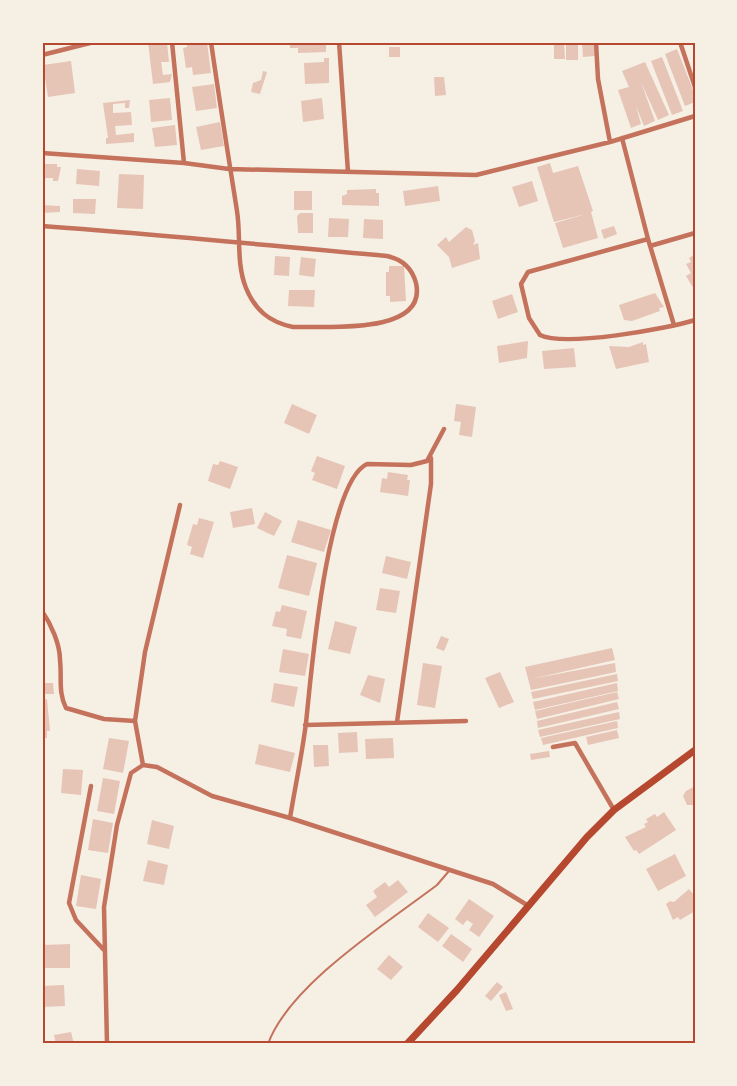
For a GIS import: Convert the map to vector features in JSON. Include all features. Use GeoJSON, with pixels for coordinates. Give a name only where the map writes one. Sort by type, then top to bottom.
{"type":"FeatureCollection","features":[{"type":"Feature","properties":{"kind":"main road"},"geometry":{"type":"LineString","coordinates":[[407,1044],[457,990],[587,837],[615,810],[695,750]]}},
{"type":"Feature","properties":{"kind":"street"},"geometry":{"type":"LineString","coordinates":[[42,54],[94,42]]}},
{"type":"Feature","properties":{"kind":"street"},"geometry":{"type":"LineString","coordinates":[[172,42],[184,163]]}},
{"type":"Feature","properties":{"kind":"street"},"geometry":{"type":"LineString","coordinates":[[42,226],[238,243],[396,258],[409,268],[414,277],[417,290],[414,305],[400,318],[375,324],[292,327],[280,325],[261,313],[241,273],[238,243],[237,211],[211,42]]}},
{"type":"Feature","properties":{"kind":"street"},"geometry":{"type":"LineString","coordinates":[[339,42],[348,172]]}},
{"type":"Feature","properties":{"kind":"street"},"geometry":{"type":"LineString","coordinates":[[596,42],[598,79],[610,142]]}},
{"type":"Feature","properties":{"kind":"street"},"geometry":{"type":"LineString","coordinates":[[680,42],[695,87]]}},
{"type":"Feature","properties":{"kind":"street"},"geometry":{"type":"LineString","coordinates":[[42,153],[184,163],[229,169],[486,174],[610,142],[695,116]]}},
{"type":"Feature","properties":{"kind":"street"},"geometry":{"type":"LineString","coordinates":[[622,138],[648,239],[674,325]]}},
{"type":"Feature","properties":{"kind":"street"},"geometry":{"type":"LineString","coordinates":[[650,246],[695,233]]}},
{"type":"Feature","properties":{"kind":"street"},"geometry":{"type":"LineString","coordinates":[[648,239],[528,272],[520,284],[526,309],[535,330],[548,339],[598,337],[695,320]]}},
{"type":"Feature","properties":{"kind":"street"},"geometry":{"type":"LineString","coordinates":[[397,722],[431,484],[431,458],[444,429]]}},
{"type":"Feature","properties":{"kind":"street"},"geometry":{"type":"LineString","coordinates":[[290,818],[326,566],[351,478],[367,464],[411,465],[431,458]]}},
{"type":"Feature","properties":{"kind":"street"},"geometry":{"type":"LineString","coordinates":[[143,765],[135,721],[145,652],[180,505]]}},
{"type":"Feature","properties":{"kind":"street"},"geometry":{"type":"LineString","coordinates":[[42,610],[59,649],[60,697],[66,708],[104,719],[135,721]]}},
{"type":"Feature","properties":{"kind":"street"},"geometry":{"type":"LineString","coordinates":[[305,725],[466,721]]}},
{"type":"Feature","properties":{"kind":"street"},"geometry":{"type":"LineString","coordinates":[[553,747],[575,743],[615,810]]}},
{"type":"Feature","properties":{"kind":"street"},"geometry":{"type":"LineString","coordinates":[[107,1044],[104,907],[117,825],[132,773],[143,765],[156,767],[212,796],[290,818],[493,884],[527,905]]}},
{"type":"Feature","properties":{"kind":"street"},"geometry":{"type":"LineString","coordinates":[[92,786],[69,903],[81,927],[104,950]]}},
{"type":"Feature","properties":{"kind":"lane"},"geometry":{"type":"LineString","coordinates":[[268,1044],[274,1027],[341,955],[437,885],[450,871]]}},
{"type":"Feature","properties":{"kind":"building"},"geometry":{"type":"Polygon","coordinates":[[[148,42],[167,43],[169,62],[161,62],[163,75],[172,74],[170,82],[153,84],[148,42]]]}},
{"type":"Feature","properties":{"kind":"building"},"geometry":{"type":"Polygon","coordinates":[[[187,42],[207,42],[211,73],[193,75],[192,67],[186,68],[183,48],[187,47],[187,42]]]}},
{"type":"Feature","properties":{"kind":"building"},"geometry":{"type":"Polygon","coordinates":[[[290,42],[326,42],[326,52],[298,53],[298,48],[290,48],[290,42]]]}},
{"type":"Feature","properties":{"kind":"building"},"geometry":{"type":"Polygon","coordinates":[[[554,42],[564,42],[565,59],[554,59],[554,42]]]}},
{"type":"Feature","properties":{"kind":"building"},"geometry":{"type":"Polygon","coordinates":[[[566,42],[578,42],[578,60],[566,60],[566,42]]]}},
{"type":"Feature","properties":{"kind":"building"},"geometry":{"type":"Polygon","coordinates":[[[582,42],[594,42],[595,56],[583,57],[582,42]]]}},
{"type":"Feature","properties":{"kind":"building"},"geometry":{"type":"Polygon","coordinates":[[[389,47],[400,47],[400,57],[389,57],[389,47]]]}},
{"type":"Feature","properties":{"kind":"building"},"geometry":{"type":"Polygon","coordinates":[[[677,49],[695,95],[695,102],[685,106],[665,54],[677,49]]]}},
{"type":"Feature","properties":{"kind":"building"},"geometry":{"type":"Polygon","coordinates":[[[662,57],[683,111],[672,115],[651,61],[662,57]]]}},
{"type":"Feature","properties":{"kind":"building"},"geometry":{"type":"Polygon","coordinates":[[[324,58],[329,58],[329,83],[305,84],[304,63],[324,62],[324,58]]]}},
{"type":"Feature","properties":{"kind":"building"},"geometry":{"type":"Polygon","coordinates":[[[71,61],[75,93],[48,97],[43,65],[71,61]]]}},
{"type":"Feature","properties":{"kind":"building"},"geometry":{"type":"Polygon","coordinates":[[[645,62],[669,115],[658,120],[641,82],[655,121],[644,126],[636,106],[641,124],[631,128],[618,90],[629,87],[622,71],[645,62]]]}},
{"type":"Feature","properties":{"kind":"building"},"geometry":{"type":"Polygon","coordinates":[[[263,71],[267,72],[260,94],[251,92],[253,83],[261,80],[263,71]]]}},
{"type":"Feature","properties":{"kind":"building"},"geometry":{"type":"Polygon","coordinates":[[[434,77],[444,77],[446,95],[435,96],[434,77]]]}},
{"type":"Feature","properties":{"kind":"building"},"geometry":{"type":"Polygon","coordinates":[[[214,84],[217,108],[196,111],[192,87],[214,84]]]}},
{"type":"Feature","properties":{"kind":"building"},"geometry":{"type":"Polygon","coordinates":[[[170,98],[172,120],[151,122],[149,100],[170,98]]]}},
{"type":"Feature","properties":{"kind":"building"},"geometry":{"type":"Polygon","coordinates":[[[322,98],[324,119],[303,122],[301,101],[322,98]]]}},
{"type":"Feature","properties":{"kind":"building"},"geometry":{"type":"Polygon","coordinates":[[[130,100],[129,108],[125,108],[125,103],[113,104],[113,113],[131,112],[132,125],[115,126],[116,135],[134,133],[134,142],[106,144],[106,138],[108,138],[103,103],[130,100]]]}},
{"type":"Feature","properties":{"kind":"building"},"geometry":{"type":"Polygon","coordinates":[[[220,122],[224,146],[201,150],[196,127],[220,122]]]}},
{"type":"Feature","properties":{"kind":"building"},"geometry":{"type":"Polygon","coordinates":[[[175,125],[177,145],[155,147],[152,128],[175,125]]]}},
{"type":"Feature","properties":{"kind":"building"},"geometry":{"type":"Polygon","coordinates":[[[550,163],[553,173],[578,166],[593,211],[591,212],[598,238],[563,248],[555,223],[586,214],[554,222],[537,167],[550,163]]]}},
{"type":"Feature","properties":{"kind":"building"},"geometry":{"type":"Polygon","coordinates":[[[42,164],[57,164],[57,167],[61,167],[58,181],[53,181],[53,178],[42,178],[42,164]]]}},
{"type":"Feature","properties":{"kind":"building"},"geometry":{"type":"Polygon","coordinates":[[[77,169],[100,171],[99,186],[76,184],[77,169]]]}},
{"type":"Feature","properties":{"kind":"building"},"geometry":{"type":"Polygon","coordinates":[[[119,174],[144,175],[143,209],[117,208],[119,174]]]}},
{"type":"Feature","properties":{"kind":"building"},"geometry":{"type":"Polygon","coordinates":[[[532,181],[538,201],[519,207],[512,187],[532,181]]]}},
{"type":"Feature","properties":{"kind":"building"},"geometry":{"type":"Polygon","coordinates":[[[438,186],[440,201],[405,206],[403,191],[438,186]]]}},
{"type":"Feature","properties":{"kind":"building"},"geometry":{"type":"Polygon","coordinates":[[[376,189],[376,193],[379,193],[379,206],[342,205],[342,196],[347,194],[347,190],[376,189]]]}},
{"type":"Feature","properties":{"kind":"building"},"geometry":{"type":"Polygon","coordinates":[[[294,191],[312,191],[312,210],[294,210],[294,191]]]}},
{"type":"Feature","properties":{"kind":"building"},"geometry":{"type":"Polygon","coordinates":[[[73,199],[96,199],[95,214],[73,213],[73,199]]]}},
{"type":"Feature","properties":{"kind":"building"},"geometry":{"type":"Polygon","coordinates":[[[42,205],[60,206],[60,212],[42,213],[42,205]]]}},
{"type":"Feature","properties":{"kind":"building"},"geometry":{"type":"Polygon","coordinates":[[[300,213],[313,213],[313,233],[298,233],[297,216],[300,213]]]}},
{"type":"Feature","properties":{"kind":"building"},"geometry":{"type":"Polygon","coordinates":[[[329,218],[349,219],[348,237],[328,237],[329,218]]]}},
{"type":"Feature","properties":{"kind":"building"},"geometry":{"type":"Polygon","coordinates":[[[364,219],[383,220],[383,239],[363,238],[364,219]]]}},
{"type":"Feature","properties":{"kind":"building"},"geometry":{"type":"Polygon","coordinates":[[[614,226],[617,234],[604,239],[601,230],[614,226]]]}},
{"type":"Feature","properties":{"kind":"building"},"geometry":{"type":"Polygon","coordinates":[[[466,227],[472,230],[475,241],[473,245],[478,243],[480,259],[452,268],[449,257],[437,245],[446,237],[449,242],[466,227]]]}},
{"type":"Feature","properties":{"kind":"building"},"geometry":{"type":"Polygon","coordinates":[[[695,254],[695,291],[686,276],[691,273],[686,264],[691,262],[689,258],[695,254]]]}},
{"type":"Feature","properties":{"kind":"building"},"geometry":{"type":"Polygon","coordinates":[[[275,256],[290,257],[289,276],[274,275],[275,256]]]}},
{"type":"Feature","properties":{"kind":"building"},"geometry":{"type":"Polygon","coordinates":[[[301,257],[316,259],[314,277],[299,275],[301,257]]]}},
{"type":"Feature","properties":{"kind":"building"},"geometry":{"type":"Polygon","coordinates":[[[389,266],[404,266],[406,301],[390,302],[390,296],[386,296],[386,272],[389,272],[389,266]]]}},
{"type":"Feature","properties":{"kind":"building"},"geometry":{"type":"Polygon","coordinates":[[[289,290],[315,290],[314,307],[288,306],[289,290]]]}},
{"type":"Feature","properties":{"kind":"building"},"geometry":{"type":"Polygon","coordinates":[[[655,293],[664,307],[659,308],[660,311],[632,321],[624,320],[619,305],[655,293]]]}},
{"type":"Feature","properties":{"kind":"building"},"geometry":{"type":"Polygon","coordinates":[[[512,294],[518,312],[498,319],[492,301],[512,294]]]}},
{"type":"Feature","properties":{"kind":"building"},"geometry":{"type":"Polygon","coordinates":[[[528,341],[527,358],[499,363],[497,346],[528,341]]]}},
{"type":"Feature","properties":{"kind":"building"},"geometry":{"type":"Polygon","coordinates":[[[643,342],[643,345],[646,344],[649,362],[616,369],[609,346],[629,347],[643,342]]]}},
{"type":"Feature","properties":{"kind":"building"},"geometry":{"type":"Polygon","coordinates":[[[574,348],[576,367],[544,369],[542,351],[574,348]]]}},
{"type":"Feature","properties":{"kind":"building"},"geometry":{"type":"Polygon","coordinates":[[[292,404],[317,415],[309,434],[284,423],[292,404]]]}},
{"type":"Feature","properties":{"kind":"building"},"geometry":{"type":"Polygon","coordinates":[[[456,404],[476,407],[472,437],[459,435],[461,422],[454,421],[456,404]]]}},
{"type":"Feature","properties":{"kind":"building"},"geometry":{"type":"Polygon","coordinates":[[[317,456],[345,466],[337,489],[312,480],[315,473],[311,471],[317,456]]]}},
{"type":"Feature","properties":{"kind":"building"},"geometry":{"type":"Polygon","coordinates":[[[220,461],[238,467],[230,489],[208,481],[213,464],[218,465],[220,461]]]}},
{"type":"Feature","properties":{"kind":"building"},"geometry":{"type":"Polygon","coordinates":[[[388,472],[408,475],[407,480],[410,480],[408,496],[380,492],[382,478],[387,479],[388,472]]]}},
{"type":"Feature","properties":{"kind":"building"},"geometry":{"type":"Polygon","coordinates":[[[252,508],[255,524],[233,528],[230,512],[252,508]]]}},
{"type":"Feature","properties":{"kind":"building"},"geometry":{"type":"Polygon","coordinates":[[[265,512],[282,521],[274,536],[257,528],[265,512]]]}},
{"type":"Feature","properties":{"kind":"building"},"geometry":{"type":"Polygon","coordinates":[[[199,518],[214,522],[203,558],[190,554],[192,547],[187,545],[193,524],[197,525],[199,518]]]}},
{"type":"Feature","properties":{"kind":"building"},"geometry":{"type":"Polygon","coordinates":[[[298,520],[331,530],[324,552],[291,542],[298,520]]]}},
{"type":"Feature","properties":{"kind":"building"},"geometry":{"type":"Polygon","coordinates":[[[287,555],[317,563],[309,596],[278,588],[287,555]]]}},
{"type":"Feature","properties":{"kind":"building"},"geometry":{"type":"Polygon","coordinates":[[[386,556],[411,562],[407,579],[382,573],[386,556]]]}},
{"type":"Feature","properties":{"kind":"building"},"geometry":{"type":"Polygon","coordinates":[[[380,588],[400,591],[396,613],[376,610],[380,588]]]}},
{"type":"Feature","properties":{"kind":"building"},"geometry":{"type":"Polygon","coordinates":[[[282,605],[307,611],[301,639],[286,636],[287,629],[272,626],[276,611],[280,612],[282,605]]]}},
{"type":"Feature","properties":{"kind":"building"},"geometry":{"type":"Polygon","coordinates":[[[335,621],[357,627],[350,654],[328,649],[335,621]]]}},
{"type":"Feature","properties":{"kind":"building"},"geometry":{"type":"Polygon","coordinates":[[[441,636],[449,639],[444,651],[436,648],[441,636]]]}},
{"type":"Feature","properties":{"kind":"building"},"geometry":{"type":"Polygon","coordinates":[[[612,648],[615,660],[531,679],[615,663],[616,672],[531,690],[525,667],[612,648]]]}},
{"type":"Feature","properties":{"kind":"building"},"geometry":{"type":"Polygon","coordinates":[[[283,649],[309,654],[305,676],[279,672],[283,649]]]}},
{"type":"Feature","properties":{"kind":"building"},"geometry":{"type":"Polygon","coordinates":[[[423,663],[442,666],[435,708],[417,705],[423,663]]]}},
{"type":"Feature","properties":{"kind":"building"},"geometry":{"type":"Polygon","coordinates":[[[500,672],[514,702],[499,708],[485,678],[500,672]]]}},
{"type":"Feature","properties":{"kind":"building"},"geometry":{"type":"Polygon","coordinates":[[[617,674],[618,681],[533,699],[531,692],[617,674]]]}},
{"type":"Feature","properties":{"kind":"building"},"geometry":{"type":"Polygon","coordinates":[[[368,675],[385,679],[380,703],[360,695],[368,675]]]}},
{"type":"Feature","properties":{"kind":"building"},"geometry":{"type":"Polygon","coordinates":[[[44,683],[53,683],[54,694],[42,694],[44,683]]]}},
{"type":"Feature","properties":{"kind":"building"},"geometry":{"type":"Polygon","coordinates":[[[274,683],[298,687],[294,707],[271,702],[274,683]]]}},
{"type":"Feature","properties":{"kind":"building"},"geometry":{"type":"Polygon","coordinates":[[[617,683],[618,691],[535,710],[533,702],[617,683]]]}},
{"type":"Feature","properties":{"kind":"building"},"geometry":{"type":"Polygon","coordinates":[[[617,692],[619,699],[537,719],[535,711],[617,692]]]}},
{"type":"Feature","properties":{"kind":"building"},"geometry":{"type":"Polygon","coordinates":[[[47,699],[50,731],[47,731],[47,738],[42,738],[42,700],[47,699]]]}},
{"type":"Feature","properties":{"kind":"building"},"geometry":{"type":"Polygon","coordinates":[[[617,702],[619,709],[538,728],[537,721],[617,702]]]}},
{"type":"Feature","properties":{"kind":"building"},"geometry":{"type":"Polygon","coordinates":[[[619,712],[620,719],[540,737],[538,730],[619,712]]]}},
{"type":"Feature","properties":{"kind":"building"},"geometry":{"type":"Polygon","coordinates":[[[617,721],[618,728],[543,745],[541,738],[617,721]]]}},
{"type":"Feature","properties":{"kind":"building"},"geometry":{"type":"Polygon","coordinates":[[[617,730],[619,738],[588,745],[586,737],[617,730]]]}},
{"type":"Feature","properties":{"kind":"building"},"geometry":{"type":"Polygon","coordinates":[[[357,732],[358,752],[339,753],[338,733],[357,732]]]}},
{"type":"Feature","properties":{"kind":"building"},"geometry":{"type":"Polygon","coordinates":[[[109,738],[129,741],[123,773],[103,769],[109,738]]]}},
{"type":"Feature","properties":{"kind":"building"},"geometry":{"type":"Polygon","coordinates":[[[393,738],[394,758],[366,759],[365,739],[393,738]]]}},
{"type":"Feature","properties":{"kind":"building"},"geometry":{"type":"Polygon","coordinates":[[[259,744],[295,753],[290,772],[255,764],[259,744]]]}},
{"type":"Feature","properties":{"kind":"building"},"geometry":{"type":"Polygon","coordinates":[[[313,745],[328,745],[329,766],[314,767],[313,745]]]}},
{"type":"Feature","properties":{"kind":"building"},"geometry":{"type":"Polygon","coordinates":[[[549,751],[550,757],[531,760],[530,754],[549,751]]]}},
{"type":"Feature","properties":{"kind":"building"},"geometry":{"type":"Polygon","coordinates":[[[63,769],[83,770],[81,795],[61,793],[63,769]]]}},
{"type":"Feature","properties":{"kind":"building"},"geometry":{"type":"Polygon","coordinates":[[[103,778],[120,781],[114,814],[97,811],[103,778]]]}},
{"type":"Feature","properties":{"kind":"building"},"geometry":{"type":"Polygon","coordinates":[[[695,786],[695,810],[693,805],[687,805],[683,796],[686,791],[695,786]]]}},
{"type":"Feature","properties":{"kind":"building"},"geometry":{"type":"Polygon","coordinates":[[[664,812],[676,830],[639,854],[636,850],[634,851],[625,837],[646,827],[644,824],[648,822],[646,819],[655,814],[657,817],[664,812]]]}},
{"type":"Feature","properties":{"kind":"building"},"geometry":{"type":"Polygon","coordinates":[[[93,819],[113,823],[108,853],[88,850],[93,819]]]}},
{"type":"Feature","properties":{"kind":"building"},"geometry":{"type":"Polygon","coordinates":[[[152,820],[174,826],[169,849],[147,844],[152,820]]]}},
{"type":"Feature","properties":{"kind":"building"},"geometry":{"type":"Polygon","coordinates":[[[675,854],[686,876],[658,891],[646,869],[675,854]]]}},
{"type":"Feature","properties":{"kind":"building"},"geometry":{"type":"Polygon","coordinates":[[[148,860],[168,865],[164,885],[143,881],[148,860]]]}},
{"type":"Feature","properties":{"kind":"building"},"geometry":{"type":"Polygon","coordinates":[[[81,875],[101,879],[96,909],[76,906],[81,875]]]}},
{"type":"Feature","properties":{"kind":"building"},"geometry":{"type":"Polygon","coordinates":[[[398,880],[408,892],[375,917],[366,905],[377,897],[373,891],[385,882],[389,887],[398,880]]]}},
{"type":"Feature","properties":{"kind":"building"},"geometry":{"type":"Polygon","coordinates":[[[689,889],[695,896],[695,911],[680,920],[678,917],[673,920],[666,904],[670,901],[674,902],[689,889]]]}},
{"type":"Feature","properties":{"kind":"building"},"geometry":{"type":"Polygon","coordinates":[[[469,899],[494,916],[479,937],[469,930],[473,924],[467,920],[463,925],[455,919],[469,899]]]}},
{"type":"Feature","properties":{"kind":"building"},"geometry":{"type":"Polygon","coordinates":[[[428,913],[449,928],[438,942],[418,927],[428,913]]]}},
{"type":"Feature","properties":{"kind":"building"},"geometry":{"type":"Polygon","coordinates":[[[451,934],[472,949],[463,962],[442,946],[451,934]]]}},
{"type":"Feature","properties":{"kind":"building"},"geometry":{"type":"Polygon","coordinates":[[[70,944],[70,968],[43,968],[43,945],[70,944]]]}},
{"type":"Feature","properties":{"kind":"building"},"geometry":{"type":"Polygon","coordinates":[[[389,955],[403,967],[391,980],[377,969],[389,955]]]}},
{"type":"Feature","properties":{"kind":"building"},"geometry":{"type":"Polygon","coordinates":[[[497,982],[503,987],[491,1001],[485,996],[497,982]]]}},
{"type":"Feature","properties":{"kind":"building"},"geometry":{"type":"Polygon","coordinates":[[[64,985],[65,1006],[42,1007],[42,986],[64,985]]]}},
{"type":"Feature","properties":{"kind":"building"},"geometry":{"type":"Polygon","coordinates":[[[506,992],[513,1009],[506,1011],[499,995],[506,992]]]}},
{"type":"Feature","properties":{"kind":"building"},"geometry":{"type":"Polygon","coordinates":[[[71,1032],[74,1044],[56,1044],[54,1035],[71,1032]]]}}]}
